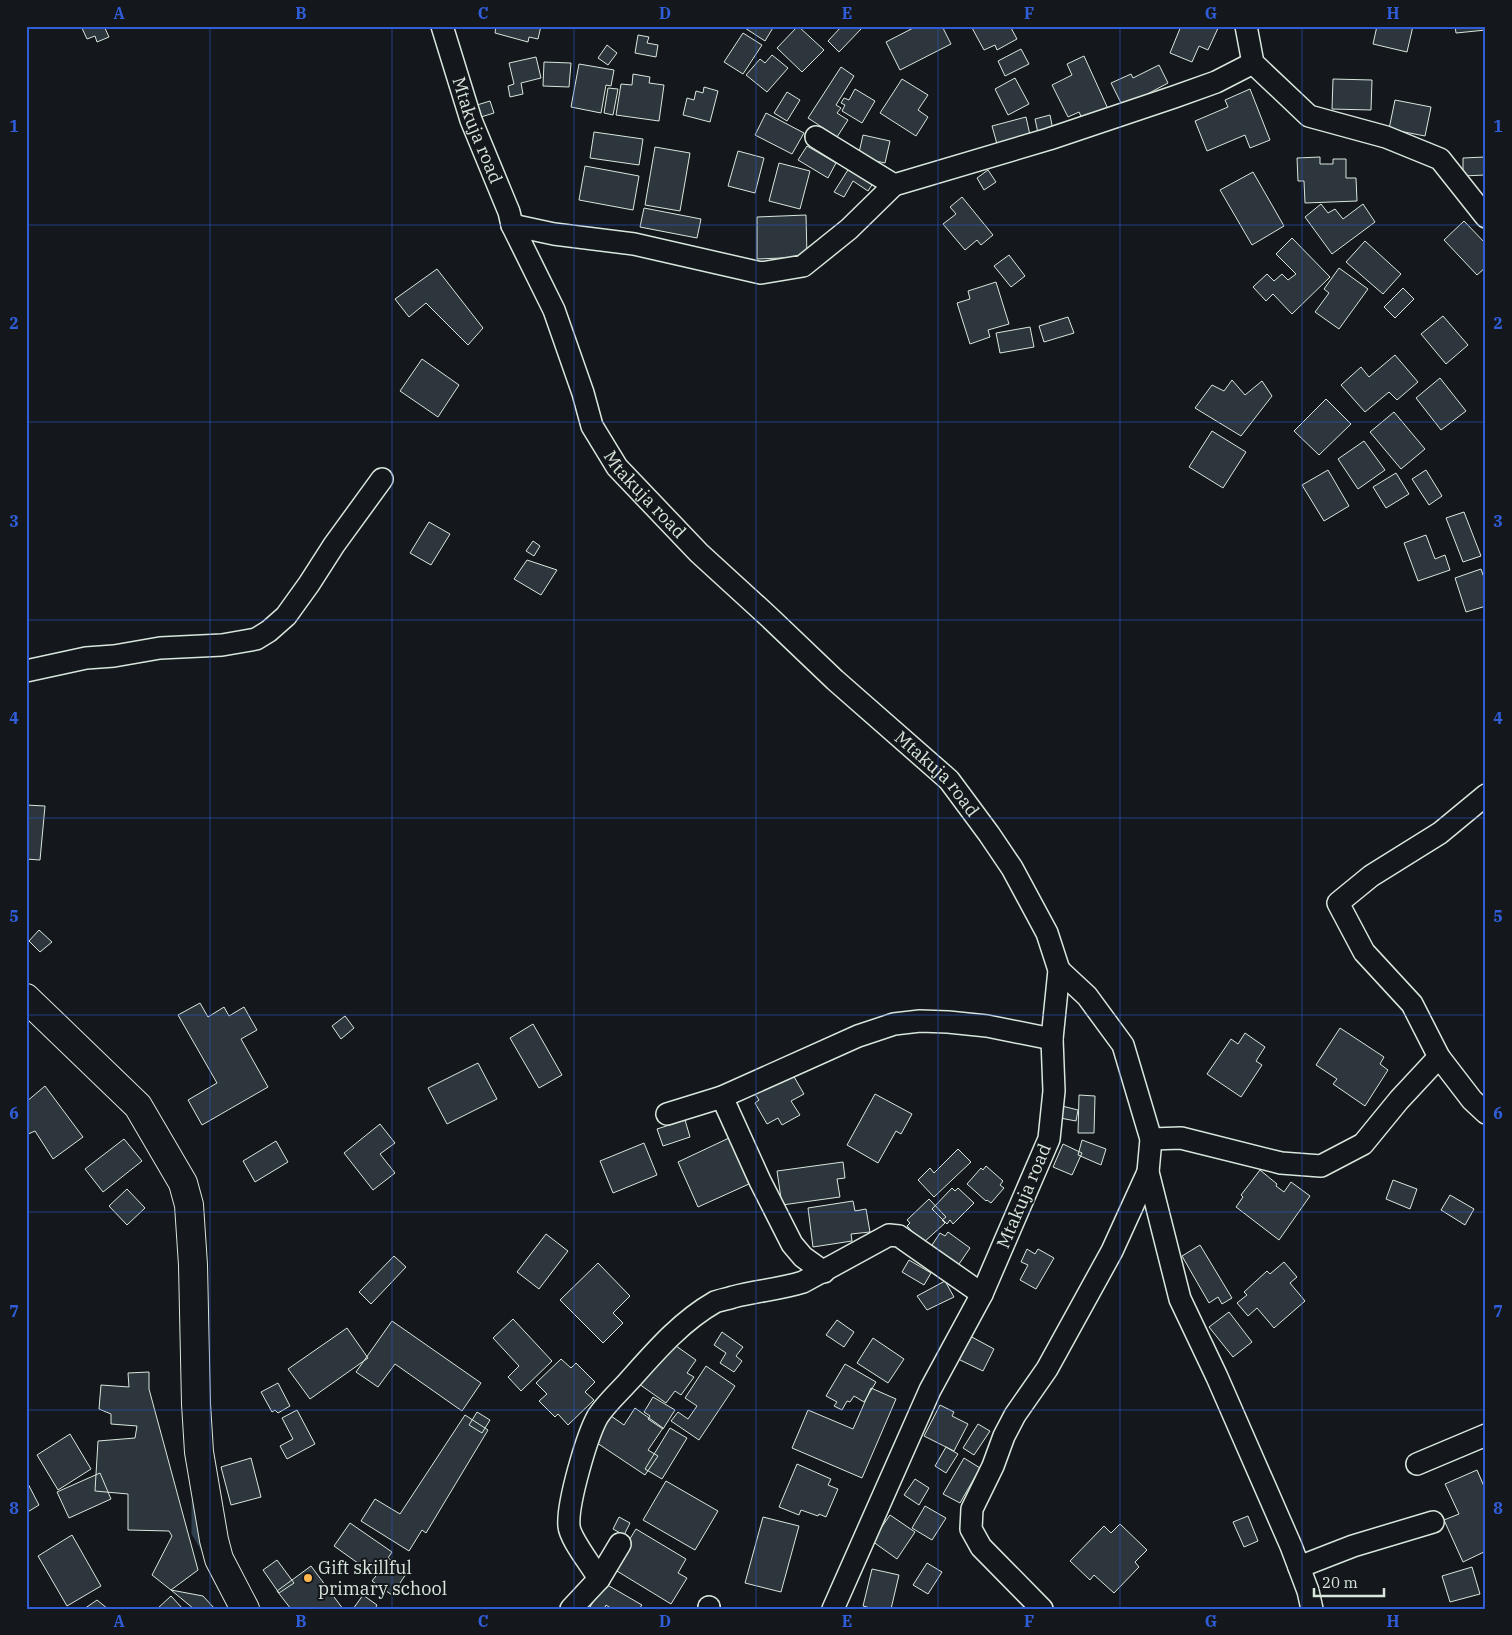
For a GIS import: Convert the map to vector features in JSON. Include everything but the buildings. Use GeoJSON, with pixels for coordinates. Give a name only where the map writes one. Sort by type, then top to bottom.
{"type":"FeatureCollection","features":[{"type":"Feature","properties":{"kind":"street","name":"Mtakuja road"},"geometry":{"type":"LineString","coordinates":[[442,26],[471,120],[509,212],[512,225],[554,310],[583,393],[592,426],[617,467],[699,553],[835,680],[949,780],[990,834],[1012,868],[1047,933],[1059,970],[1052,1039],[1054,1091],[1049,1139],[982,1294],[930,1390],[833,1609]]}},
{"type":"Feature","properties":{"kind":"street"},"geometry":{"type":"LineString","coordinates":[[1246,26],[1253,63],[1309,116],[1386,137],[1440,160],[1486,217]]}},
{"type":"Feature","properties":{"kind":"street"},"geometry":{"type":"LineString","coordinates":[[512,225],[554,234],[634,244],[761,273],[803,266],[849,229],[894,185],[1049,139],[1174,97],[1216,82],[1253,63]]}},
{"type":"Feature","properties":{"kind":"street"},"geometry":{"type":"LineString","coordinates":[[816,136],[894,185]]}},
{"type":"Feature","properties":{"kind":"street"},"geometry":{"type":"LineString","coordinates":[[26,670],[59,665],[86,658],[114,656],[160,648],[222,645],[256,639],[269,631],[286,616],[382,479]]}},
{"type":"Feature","properties":{"kind":"street"},"geometry":{"type":"LineString","coordinates":[[1484,799],[1440,833],[1371,876],[1338,903],[1364,952],[1412,1004],[1439,1057],[1472,1100],[1486,1114]]}},
{"type":"Feature","properties":{"kind":"street"},"geometry":{"type":"LineString","coordinates":[[1042,1609],[981,1547],[971,1530],[972,1509],[1015,1415],[1048,1369],[1112,1251],[1148,1172],[1151,1139],[1123,1045],[1087,996],[1059,970]]}},
{"type":"Feature","properties":{"kind":"street"},"geometry":{"type":"LineString","coordinates":[[26,998],[138,1106],[183,1183],[189,1205],[193,1265],[199,1452],[219,1559],[245,1609]]}},
{"type":"Feature","properties":{"kind":"street"},"geometry":{"type":"LineString","coordinates":[[667,1114],[722,1097],[858,1036],[894,1024],[920,1021],[948,1022],[987,1026],[1052,1039]]}},
{"type":"Feature","properties":{"kind":"street"},"geometry":{"type":"LineString","coordinates":[[1151,1139],[1181,1138],[1282,1163],[1321,1166],[1363,1144],[1399,1100],[1439,1057]]}},
{"type":"Feature","properties":{"kind":"street"},"geometry":{"type":"LineString","coordinates":[[722,1097],[760,1181],[792,1244],[803,1257],[824,1272]]}},
{"type":"Feature","properties":{"kind":"street"},"geometry":{"type":"LineString","coordinates":[[1148,1172],[1180,1299],[1217,1377],[1299,1567],[1308,1591],[1312,1609]]}},
{"type":"Feature","properties":{"kind":"street"},"geometry":{"type":"LineString","coordinates":[[598,1579],[574,1540],[569,1527],[572,1498],[590,1435],[598,1416],[661,1344],[688,1322],[716,1302],[749,1293],[792,1286],[824,1272],[890,1235],[899,1236],[982,1294]]}},
{"type":"Feature","properties":{"kind":"street"},"geometry":{"type":"LineString","coordinates":[[1417,1464],[1486,1435]]}},
{"type":"Feature","properties":{"kind":"street"},"geometry":{"type":"LineString","coordinates":[[1299,1567],[1353,1546],[1434,1522]]}},
{"type":"Feature","properties":{"kind":"street"},"geometry":{"type":"LineString","coordinates":[[571,1609],[598,1579],[620,1544]]}},
{"type":"Feature","properties":{"kind":"waterway"},"geometry":{"type":"LineString","coordinates":[[195,1501],[195,1533],[204,1548]]}},
{"type":"Feature","properties":{"kind":"place","name":"Gift skillful primary school"},"geometry":{"type":"Point","coordinates":[308,1578]}}]}
